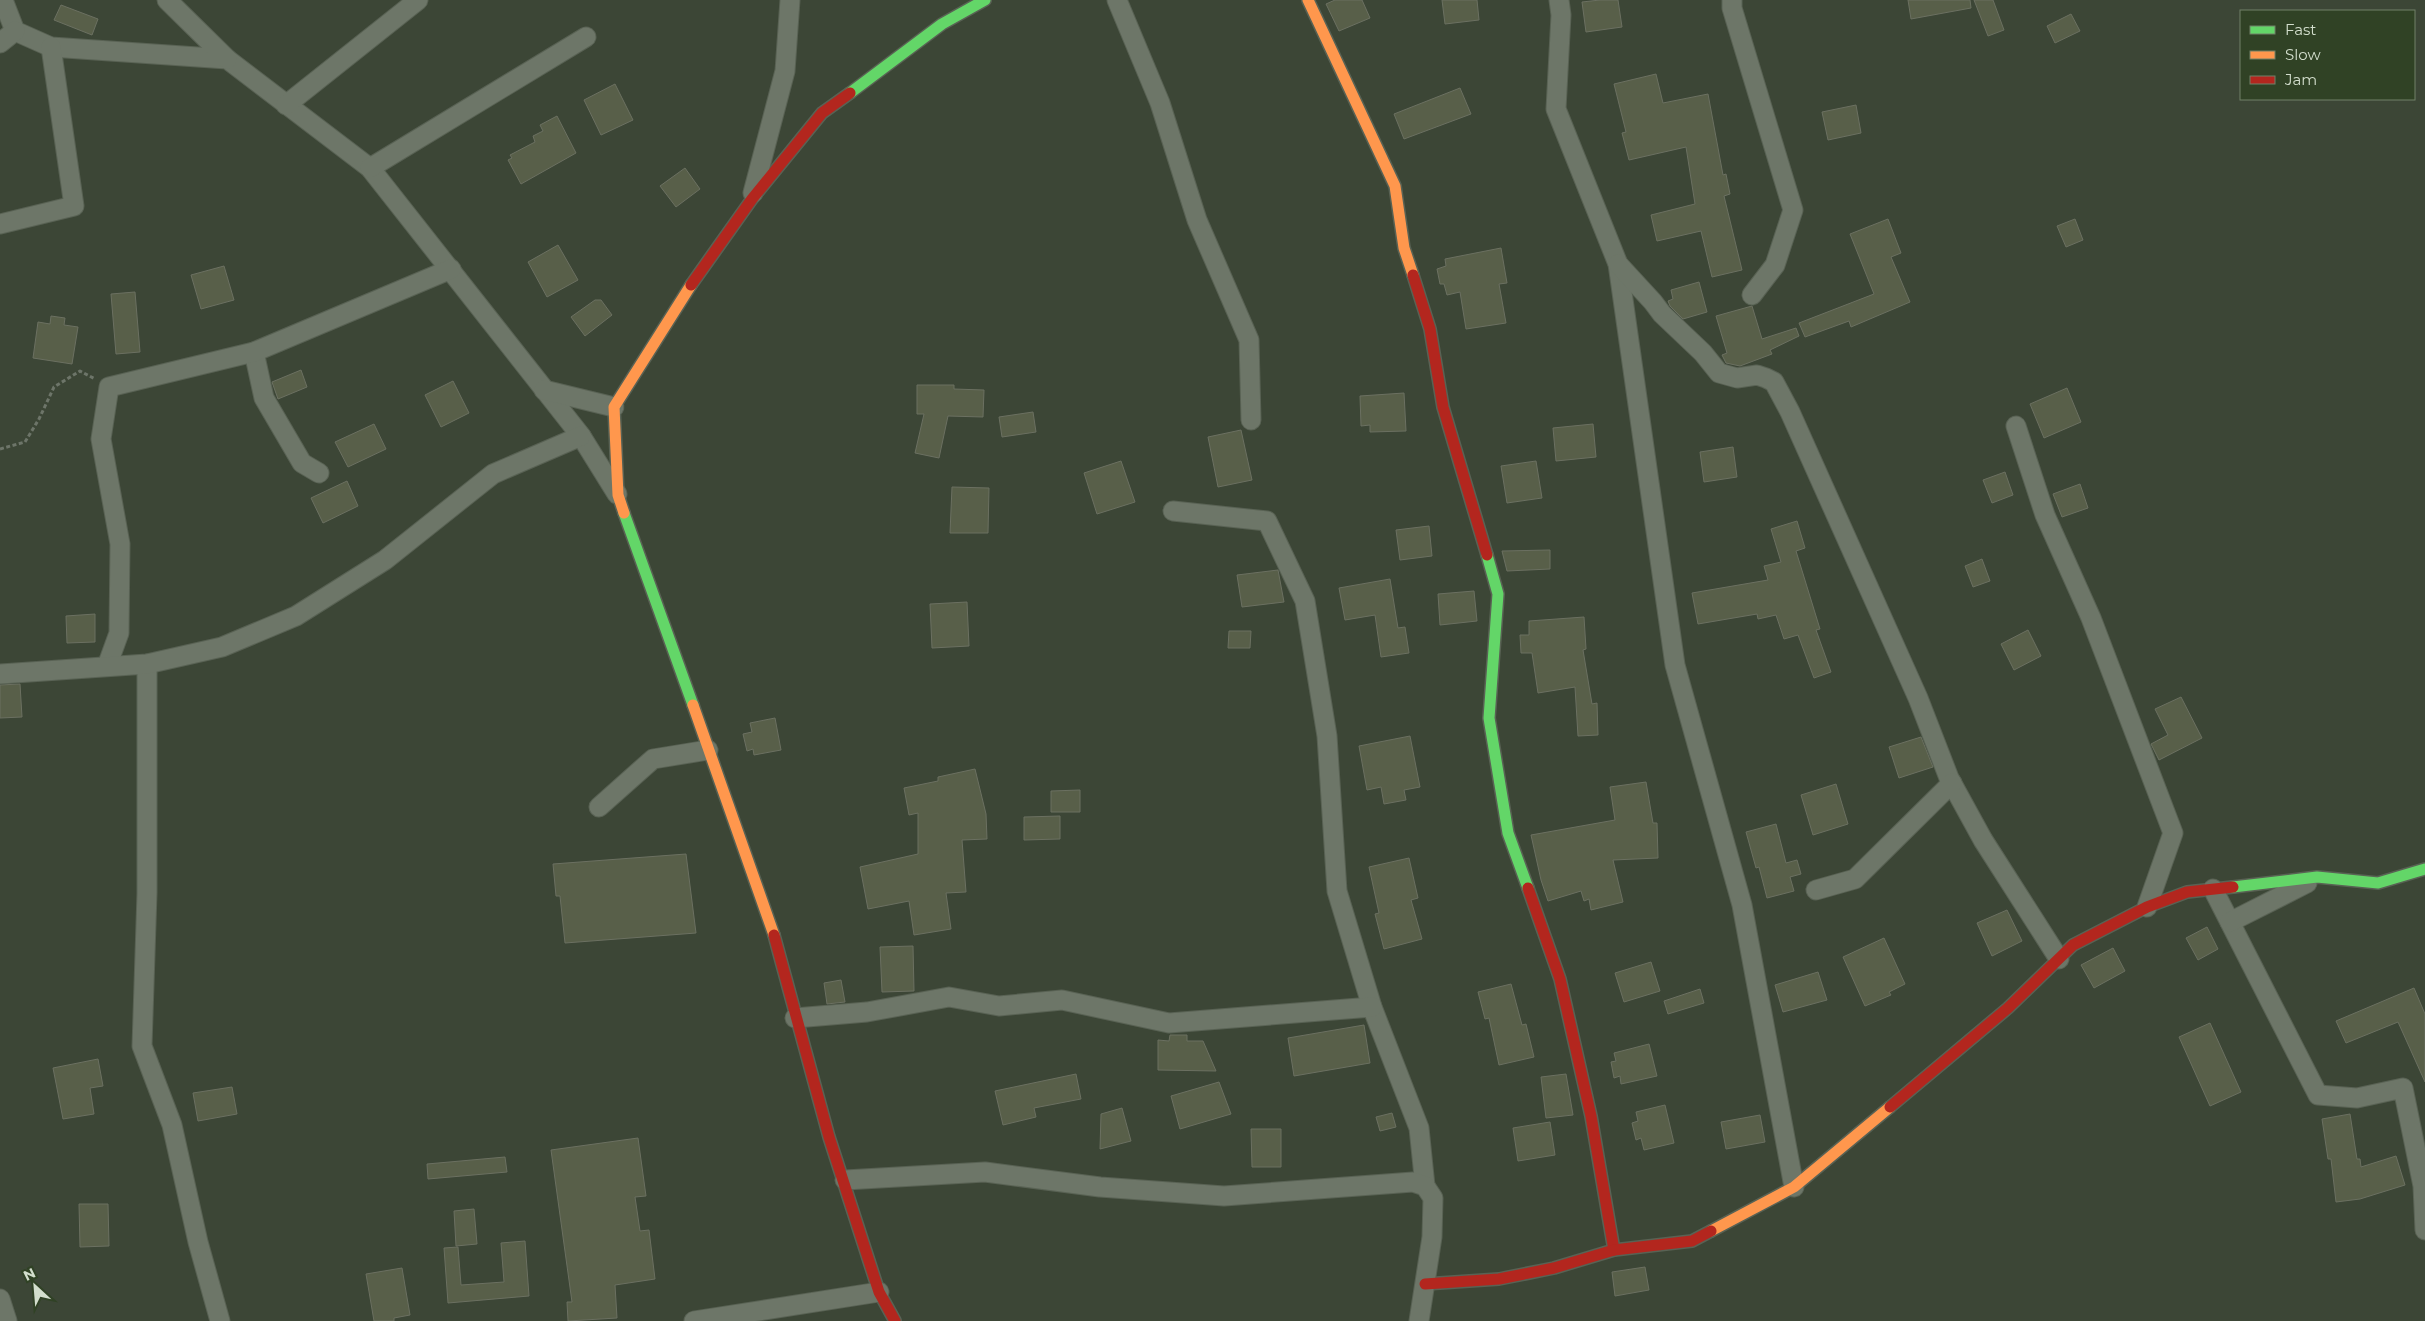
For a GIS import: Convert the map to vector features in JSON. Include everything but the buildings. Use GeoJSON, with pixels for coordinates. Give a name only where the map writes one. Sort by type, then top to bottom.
{"type":"FeatureCollection","features":[{"type":"Feature","properties":{"kind":"street"},"geometry":{"type":"LineString","coordinates":[[3,0],[15,31],[51,47],[227,59]]}},
{"type":"Feature","properties":{"kind":"street"},"geometry":{"type":"LineString","coordinates":[[167,0],[227,59],[370,168],[451,268],[581,436],[618,495],[779,949],[795,1018],[829,1137],[845,1180],[880,1292],[895,1321]]}},
{"type":"Feature","properties":{"kind":"street"},"geometry":{"type":"LineString","coordinates":[[286,105],[418,0]]}},
{"type":"Feature","properties":{"kind":"street"},"geometry":{"type":"LineString","coordinates":[[752,199],[785,71],[790,0]]}},
{"type":"Feature","properties":{"kind":"street"},"geometry":{"type":"LineString","coordinates":[[618,495],[614,407],[701,268],[752,199],[822,113],[942,24],[985,0]]}},
{"type":"Feature","properties":{"kind":"street"},"geometry":{"type":"LineString","coordinates":[[1117,0],[1160,103],[1197,220],[1249,340],[1252,420]]}},
{"type":"Feature","properties":{"kind":"street"},"geometry":{"type":"LineString","coordinates":[[1308,0],[1395,186],[1404,248],[1430,329],[1443,407],[1463,469],[1498,594],[1489,718],[1508,833],[1560,979],[1591,1116],[1614,1250]]}},
{"type":"Feature","properties":{"kind":"street"},"geometry":{"type":"LineString","coordinates":[[1559,0],[1561,15],[1556,109],[1618,264],[1675,665],[1742,904],[1794,1187]]}},
{"type":"Feature","properties":{"kind":"street"},"geometry":{"type":"LineString","coordinates":[[1732,0],[1732,8],[1793,210],[1775,265],[1752,294]]}},
{"type":"Feature","properties":{"kind":"street"},"geometry":{"type":"LineString","coordinates":[[0,43],[15,31]]}},
{"type":"Feature","properties":{"kind":"street"},"geometry":{"type":"LineString","coordinates":[[370,168],[586,37]]}},
{"type":"Feature","properties":{"kind":"street"},"geometry":{"type":"LineString","coordinates":[[0,224],[74,206],[51,47]]}},
{"type":"Feature","properties":{"kind":"street"},"geometry":{"type":"LineString","coordinates":[[1618,264],[1654,302],[1662,314],[1703,353],[1719,373],[1737,378],[1757,375],[1774,382],[1790,412],[1918,698],[1952,783],[1983,840],[2059,958]]}},
{"type":"Feature","properties":{"kind":"street"},"geometry":{"type":"LineString","coordinates":[[107,666],[119,633],[120,544],[101,439],[109,387],[254,352],[451,268]]}},
{"type":"Feature","properties":{"kind":"street"},"geometry":{"type":"LineString","coordinates":[[254,352],[264,398],[302,463],[319,473]]}},
{"type":"Feature","properties":{"kind":"street"},"geometry":{"type":"LineString","coordinates":[[544,390],[614,407]]}},
{"type":"Feature","properties":{"kind":"street"},"geometry":{"type":"LineString","coordinates":[[2016,426],[2044,514],[2091,618],[2173,833],[2147,907]]}},
{"type":"Feature","properties":{"kind":"street"},"geometry":{"type":"LineString","coordinates":[[0,674],[147,664],[222,647],[296,616],[385,560],[493,474],[581,436]]}},
{"type":"Feature","properties":{"kind":"street"},"geometry":{"type":"LineString","coordinates":[[1173,511],[1267,521],[1305,601],[1327,736],[1337,891],[1372,1007],[1419,1128],[1425,1186],[1433,1198],[1432,1237],[1419,1321]]}},
{"type":"Feature","properties":{"kind":"street"},"geometry":{"type":"LineString","coordinates":[[147,664],[147,893],[142,1046],[172,1125],[198,1242],[220,1321]]}},
{"type":"Feature","properties":{"kind":"street"},"geometry":{"type":"LineString","coordinates":[[599,807],[653,759],[708,750]]}},
{"type":"Feature","properties":{"kind":"street"},"geometry":{"type":"LineString","coordinates":[[1816,890],[1854,879],[1952,783]]}},
{"type":"Feature","properties":{"kind":"street"},"geometry":{"type":"LineString","coordinates":[[1425,1284],[1499,1279],[1554,1268],[1614,1250],[1692,1241],[1794,1187],[2008,1008],[2073,944],[2147,907],[2187,892],[2317,878],[2378,883],[2425,868]]}},
{"type":"Feature","properties":{"kind":"street"},"geometry":{"type":"LineString","coordinates":[[2230,922],[2317,878]]}},
{"type":"Feature","properties":{"kind":"street"},"geometry":{"type":"LineString","coordinates":[[2213,889],[2318,1095],[2357,1098],[2403,1088],[2423,1186],[2425,1230]]}},
{"type":"Feature","properties":{"kind":"street"},"geometry":{"type":"LineString","coordinates":[[795,1018],[867,1012],[949,997],[999,1006],[1062,1000],[1169,1023],[1372,1007]]}},
{"type":"Feature","properties":{"kind":"street"},"geometry":{"type":"LineString","coordinates":[[845,1180],[985,1172],[1100,1187],[1224,1196],[1413,1182],[1425,1186]]}},
{"type":"Feature","properties":{"kind":"street"},"geometry":{"type":"LineString","coordinates":[[694,1321],[880,1292]]}},
{"type":"Feature","properties":{"kind":"street"},"geometry":{"type":"LineString","coordinates":[[0,1299],[7,1321]]}},
{"type":"Feature","properties":{"kind":"path"},"geometry":{"type":"LineString","coordinates":[[0,449],[24,442],[39,419],[54,387],[80,370],[109,387]]}},
{"type":"Feature","properties":{"kind":"traffic: fast"},"geometry":{"type":"LineString","coordinates":[[850,93],[942,24],[985,0]]}},
{"type":"Feature","properties":{"kind":"traffic: fast"},"geometry":{"type":"LineString","coordinates":[[624,513],[693,705]]}},
{"type":"Feature","properties":{"kind":"traffic: fast"},"geometry":{"type":"LineString","coordinates":[[1487,555],[1498,594],[1489,718],[1508,833],[1528,888]]}},
{"type":"Feature","properties":{"kind":"traffic: fast"},"geometry":{"type":"LineString","coordinates":[[2233,887],[2317,877],[2378,883],[2425,869]]}},
{"type":"Feature","properties":{"kind":"traffic: slow"},"geometry":{"type":"LineString","coordinates":[[1308,0],[1395,186],[1404,248],[1413,275]]}},
{"type":"Feature","properties":{"kind":"traffic: slow"},"geometry":{"type":"LineString","coordinates":[[624,513],[618,495],[614,407],[691,285]]}},
{"type":"Feature","properties":{"kind":"traffic: slow"},"geometry":{"type":"LineString","coordinates":[[693,705],[774,935]]}},
{"type":"Feature","properties":{"kind":"traffic: slow"},"geometry":{"type":"LineString","coordinates":[[1711,1231],[1794,1187],[1890,1107]]}},
{"type":"Feature","properties":{"kind":"traffic: jam"},"geometry":{"type":"LineString","coordinates":[[691,285],[752,199],[822,113],[850,93]]}},
{"type":"Feature","properties":{"kind":"traffic: jam"},"geometry":{"type":"LineString","coordinates":[[1413,275],[1430,329],[1443,407],[1487,555]]}},
{"type":"Feature","properties":{"kind":"traffic: jam"},"geometry":{"type":"LineString","coordinates":[[1890,1107],[2008,1008],[2073,945],[2147,907],[2187,892],[2233,887]]}},
{"type":"Feature","properties":{"kind":"traffic: jam"},"geometry":{"type":"LineString","coordinates":[[1528,888],[1560,979],[1591,1116],[1614,1250]]}},
{"type":"Feature","properties":{"kind":"traffic: jam"},"geometry":{"type":"LineString","coordinates":[[774,935],[829,1137],[879,1292],[895,1321]]}},
{"type":"Feature","properties":{"kind":"traffic: jam"},"geometry":{"type":"LineString","coordinates":[[1425,1284],[1499,1279],[1554,1268],[1614,1250],[1692,1241],[1711,1231]]}}]}
